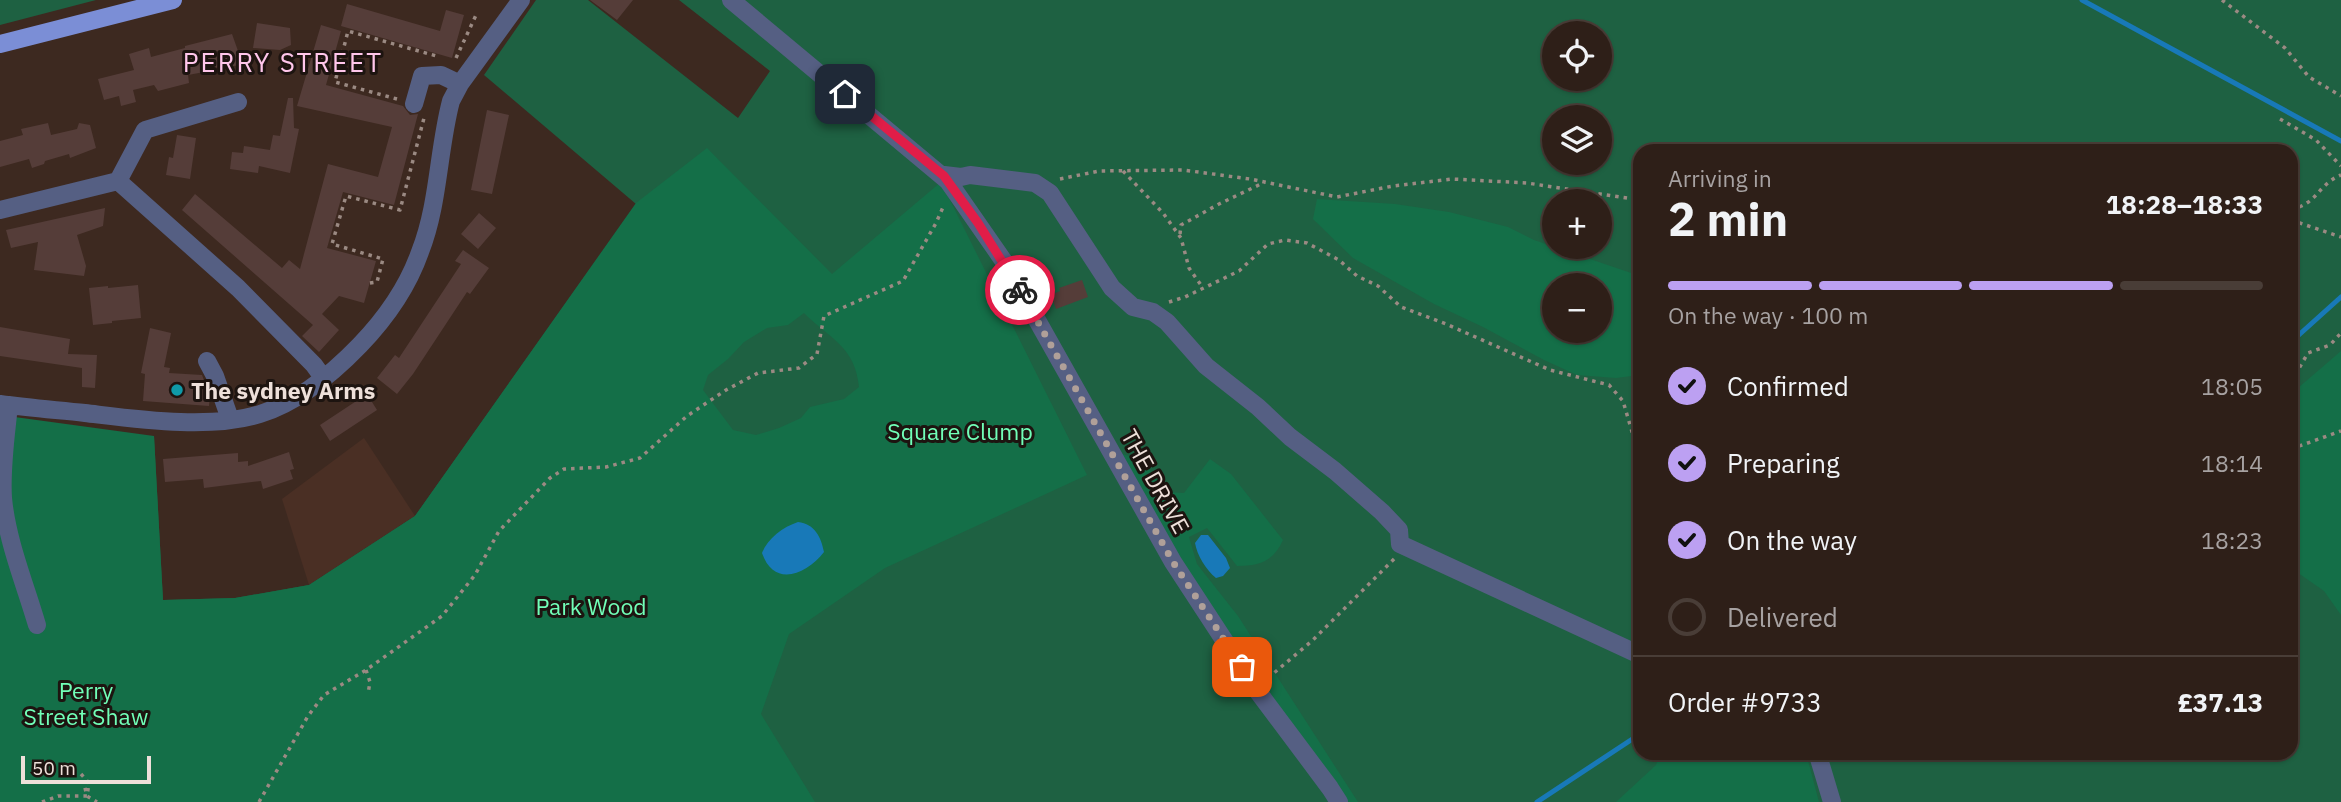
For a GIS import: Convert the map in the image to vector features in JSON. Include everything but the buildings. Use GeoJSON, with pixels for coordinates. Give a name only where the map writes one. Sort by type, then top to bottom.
{"type":"FeatureCollection","features":[{"type":"Feature","properties":{"kind":"main road"},"geometry":{"type":"LineString","coordinates":[[0,44],[173,0]]}},
{"type":"Feature","properties":{"kind":"street"},"geometry":{"type":"LineString","coordinates":[[37,625],[16,555],[4,500],[2,471],[5,405],[146,421],[230,419],[259,415],[295,398],[324,379],[371,333],[411,274],[428,227],[449,109],[460,84],[520,0]]}},
{"type":"Feature","properties":{"kind":"street","name":"THE DRIVE"},"geometry":{"type":"LineString","coordinates":[[732,0],[946,178],[1005,264],[1173,562],[1256,689],[1339,802]]}},
{"type":"Feature","properties":{"kind":"street"},"geometry":{"type":"LineString","coordinates":[[414,104],[422,76],[441,75],[460,84]]}},
{"type":"Feature","properties":{"kind":"street"},"geometry":{"type":"LineString","coordinates":[[0,210],[118,181],[145,130],[238,102]]}},
{"type":"Feature","properties":{"kind":"street"},"geometry":{"type":"LineString","coordinates":[[946,178],[970,176],[1035,183],[1050,193],[1112,288],[1133,307],[1153,312],[1167,323],[1206,366],[1382,512],[1399,530],[1400,544],[1633,652]]}},
{"type":"Feature","properties":{"kind":"street"},"geometry":{"type":"LineString","coordinates":[[118,181],[237,288],[314,365],[324,379]]}},
{"type":"Feature","properties":{"kind":"street"},"geometry":{"type":"LineString","coordinates":[[207,361],[230,419]]}},
{"type":"Feature","properties":{"kind":"street"},"geometry":{"type":"LineString","coordinates":[[1819,760],[1832,802]]}},
{"type":"Feature","properties":{"kind":"path"},"geometry":{"type":"LineString","coordinates":[[2222,0],[2285,48],[2309,77],[2341,96]]}},
{"type":"Feature","properties":{"kind":"path"},"geometry":{"type":"LineString","coordinates":[[454,61],[477,13]]}},
{"type":"Feature","properties":{"kind":"path"},"geometry":{"type":"LineString","coordinates":[[370,283],[377,282],[383,259],[332,244],[346,196],[400,210],[427,107],[335,82],[348,31],[442,58]]}},
{"type":"Feature","properties":{"kind":"path"},"geometry":{"type":"LineString","coordinates":[[2280,119],[2316,140],[2341,166]]}},
{"type":"Feature","properties":{"kind":"path"},"geometry":{"type":"LineString","coordinates":[[1035,183],[1100,171],[1183,170],[1265,182],[1337,197],[1393,186],[1452,180],[1527,183],[1633,199]]}},
{"type":"Feature","properties":{"kind":"path"},"geometry":{"type":"LineString","coordinates":[[1123,171],[1163,213],[1180,236],[1189,268],[1203,288]]}},
{"type":"Feature","properties":{"kind":"path"},"geometry":{"type":"LineString","coordinates":[[2298,208],[2305,207],[2320,190],[2341,175]]}},
{"type":"Feature","properties":{"kind":"path"},"geometry":{"type":"LineString","coordinates":[[258,802],[308,716],[324,695],[366,670],[442,616],[475,575],[499,531],[550,478],[564,469],[606,467],[640,458],[687,416],[726,390],[758,373],[799,368],[817,354],[824,316],[903,281],[944,204],[946,178]]}},
{"type":"Feature","properties":{"kind":"path"},"geometry":{"type":"LineString","coordinates":[[1180,236],[1181,225],[1188,220],[1265,182]]}},
{"type":"Feature","properties":{"kind":"path"},"geometry":{"type":"LineString","coordinates":[[2298,222],[2341,237]]}},
{"type":"Feature","properties":{"kind":"path"},"geometry":{"type":"LineString","coordinates":[[1133,307],[1176,300],[1203,288],[1239,271],[1268,244],[1285,240],[1307,243],[1339,260],[1357,276],[1378,286],[1401,307],[1550,370],[1609,386],[1623,401],[1633,435]]}},
{"type":"Feature","properties":{"kind":"path"},"geometry":{"type":"LineString","coordinates":[[2298,370],[2308,353],[2330,345],[2341,333]]}},
{"type":"Feature","properties":{"kind":"path"},"geometry":{"type":"LineString","coordinates":[[2298,446],[2341,431]]}},
{"type":"Feature","properties":{"kind":"path"},"geometry":{"type":"LineString","coordinates":[[1256,689],[1313,640],[1406,547]]}},
{"type":"Feature","properties":{"kind":"path"},"geometry":{"type":"LineString","coordinates":[[366,670],[370,682],[368,694]]}},
{"type":"Feature","properties":{"kind":"path"},"geometry":{"type":"LineString","coordinates":[[81,774],[89,783],[87,796]]}},
{"type":"Feature","properties":{"kind":"path"},"geometry":{"type":"LineString","coordinates":[[84,784],[87,796]]}},
{"type":"Feature","properties":{"kind":"path"},"geometry":{"type":"LineString","coordinates":[[42,802],[58,796],[87,796],[97,802]]}},
{"type":"Feature","properties":{"kind":"shaded area"},"geometry":{"type":"Polygon","coordinates":[[[364,438],[415,516],[309,585],[282,499],[364,438]]]}},
{"type":"Feature","properties":{"kind":"green space"},"geometry":{"type":"Polygon","coordinates":[[[0,0],[96,0],[0,25],[0,0]]]}},
{"type":"Feature","properties":{"kind":"green space"},"geometry":{"type":"Polygon","coordinates":[[[536,0],[588,0],[738,118],[770,71],[679,0],[2341,0],[2341,802],[0,802],[154,436],[163,600],[235,598],[309,585],[415,516],[636,204],[484,75],[536,0]]]}},
{"type":"Feature","properties":{"kind":"green space","name":"Park Wood"},"geometry":{"type":"Polygon","coordinates":[[[707,148],[832,274],[941,182],[1087,475],[885,568],[789,634],[761,714],[815,802],[0,802],[0,415],[154,436],[163,600],[235,598],[309,585],[415,516],[636,203],[707,148]],[[804,313],[788,325],[767,328],[744,342],[708,375],[703,390],[733,430],[756,435],[779,428],[801,418],[810,407],[844,399],[859,387],[857,373],[847,352],[804,313]]]}},
{"type":"Feature","properties":{"kind":"green space"},"geometry":{"type":"Polygon","coordinates":[[[1317,199],[1395,204],[1449,212],[1508,227],[1542,243],[1542,259],[1590,259],[1633,274],[1633,376],[1616,378],[1577,375],[1434,304],[1353,258],[1313,219],[1317,199]]]}},
{"type":"Feature","properties":{"kind":"green space"},"geometry":{"type":"Polygon","coordinates":[[[2341,351],[2341,615],[2324,591],[2298,573],[2298,388],[2341,351]]]}},
{"type":"Feature","properties":{"kind":"green space"},"geometry":{"type":"Polygon","coordinates":[[[1120,453],[1143,461],[1166,492],[1184,493],[1210,459],[1231,474],[1283,540],[1275,553],[1265,561],[1237,566],[1207,528],[1189,537],[1197,564],[1238,616],[1358,802],[1347,802],[1171,555],[1120,453]]]}},
{"type":"Feature","properties":{"kind":"green space"},"geometry":{"type":"Polygon","coordinates":[[[1658,760],[1808,760],[1819,802],[1616,802],[1656,765],[1658,760]]]}},
{"type":"Feature","properties":{"kind":"water"},"geometry":{"type":"Polygon","coordinates":[[[798,522],[809,525],[816,532],[824,552],[800,572],[782,574],[774,571],[762,553],[777,534],[798,522]]]}},
{"type":"Feature","properties":{"kind":"water"},"geometry":{"type":"Polygon","coordinates":[[[1201,535],[1208,535],[1226,558],[1230,568],[1223,576],[1216,578],[1200,557],[1195,543],[1201,535]]]}},
{"type":"Feature","properties":{"kind":"waterway"},"geometry":{"type":"LineString","coordinates":[[2082,0],[2341,141]]}},
{"type":"Feature","properties":{"kind":"waterway"},"geometry":{"type":"LineString","coordinates":[[2298,336],[2341,297]]}},
{"type":"Feature","properties":{"kind":"waterway"},"geometry":{"type":"LineString","coordinates":[[1537,802],[1633,739]]}},
{"type":"Feature","properties":{"kind":"way so far"},"geometry":{"type":"LineString","coordinates":[[1020,290],[1173,562],[1242,667]]}},
{"type":"Feature","properties":{"kind":"place","name":"The sydney Arms"},"geometry":{"type":"Point","coordinates":[177,390]}},
{"type":"Feature","properties":{"kind":"district","name":"PERRY STREET"},"geometry":{"type":"Point","coordinates":[283,62]}},
{"type":"Feature","properties":{"kind":"route"},"geometry":{"type":"LineString","coordinates":[[845,94],[944,176],[978,223],[1020,290]]}},
{"type":"Feature","properties":{"kind":"park label","name":"Square Clump"},"geometry":{"type":"Point","coordinates":[960,431]}},
{"type":"Feature","properties":{"kind":"park label","name":"Perry Street Shaw"},"geometry":{"type":"Point","coordinates":[86,703]}}]}
